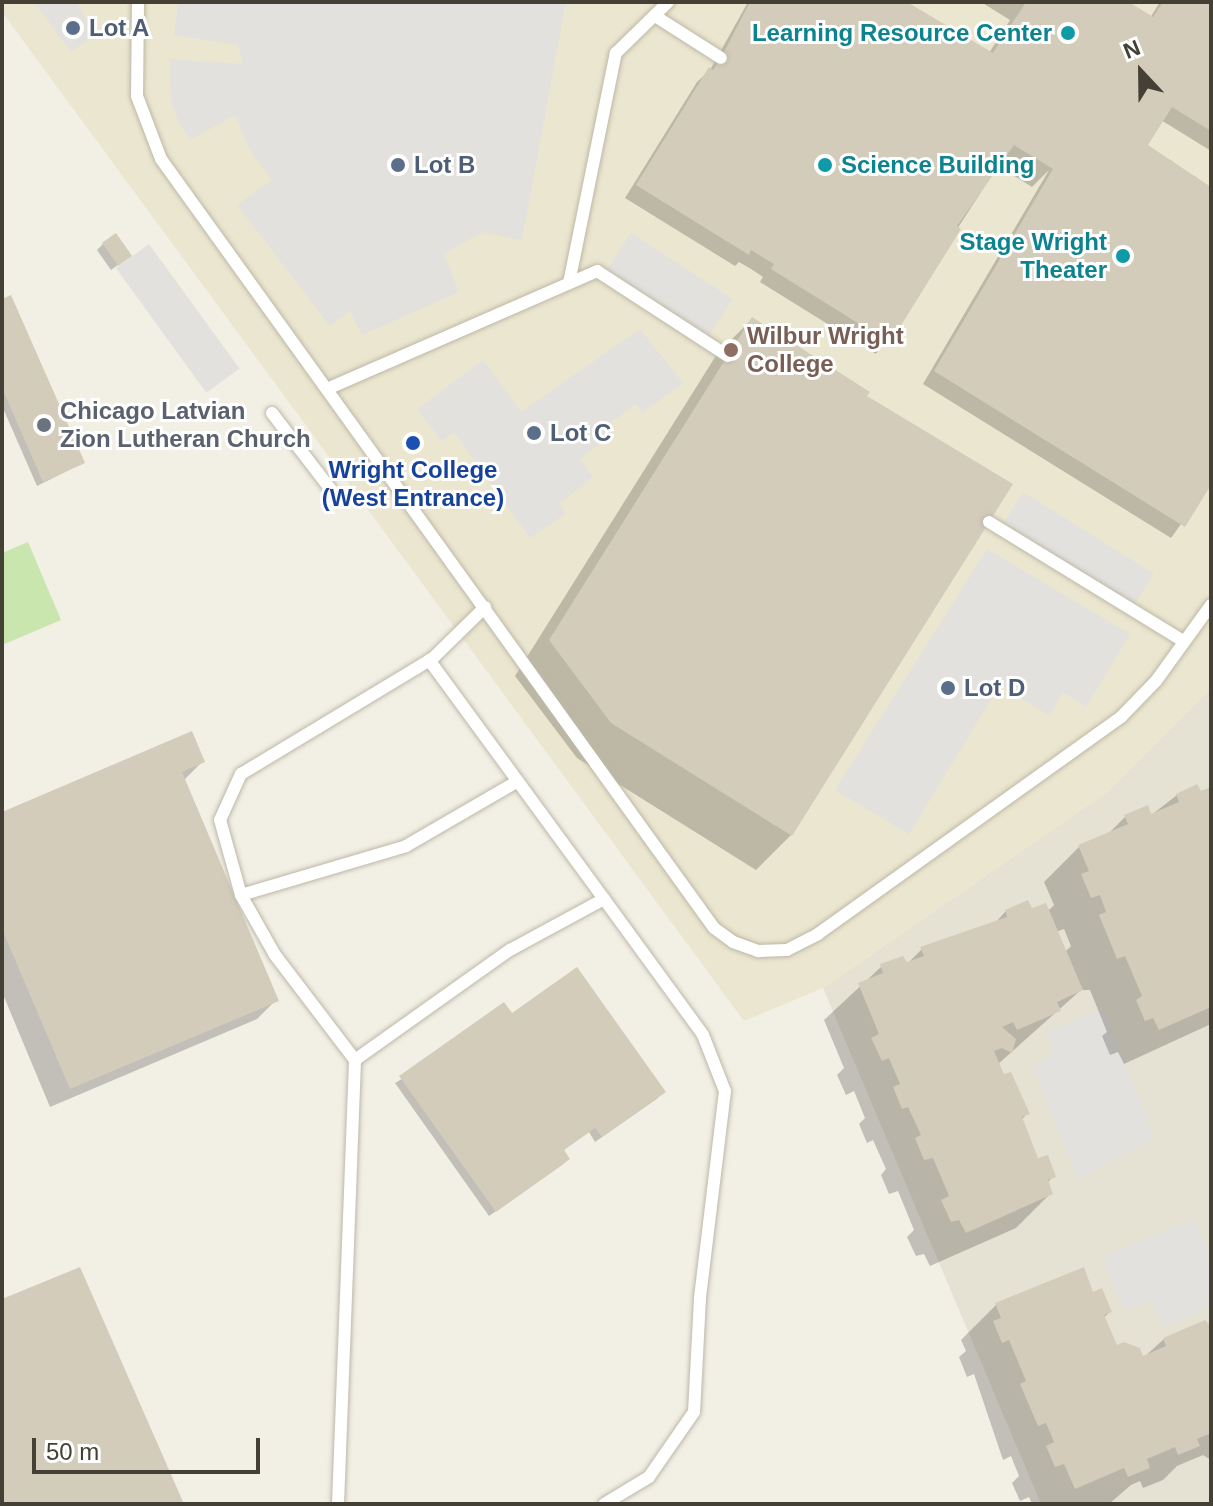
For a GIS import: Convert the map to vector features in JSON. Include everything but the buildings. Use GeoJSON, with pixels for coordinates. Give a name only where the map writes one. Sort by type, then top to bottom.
{"type":"FeatureCollection","features":[{"type":"Feature","properties":{"kind":"lane"},"geometry":{"type":"LineString","coordinates":[[138,2],[137,96],[161,159],[714,928],[733,942],[758,951],[787,950],[818,934],[1121,717],[1156,681],[1211,605]]}},
{"type":"Feature","properties":{"kind":"lane"},"geometry":{"type":"LineString","coordinates":[[569,283],[616,53],[668,2]]}},
{"type":"Feature","properties":{"kind":"lane"},"geometry":{"type":"LineString","coordinates":[[655,16],[721,58]]}},
{"type":"Feature","properties":{"kind":"lane"},"geometry":{"type":"LineString","coordinates":[[327,389],[597,271],[728,356]]}},
{"type":"Feature","properties":{"kind":"lane"},"geometry":{"type":"LineString","coordinates":[[272,413],[331,490]]}},
{"type":"Feature","properties":{"kind":"lane"},"geometry":{"type":"LineString","coordinates":[[989,522],[1183,641]]}},
{"type":"Feature","properties":{"kind":"lane"},"geometry":{"type":"LineString","coordinates":[[338,1504],[355,1060],[275,955],[241,895],[220,820],[241,774],[429,660],[485,607]]}},
{"type":"Feature","properties":{"kind":"lane"},"geometry":{"type":"LineString","coordinates":[[429,660],[703,1035],[725,1091],[700,1298],[694,1412],[649,1477],[604,1504]]}},
{"type":"Feature","properties":{"kind":"lane"},"geometry":{"type":"LineString","coordinates":[[241,895],[406,846],[518,781]]}},
{"type":"Feature","properties":{"kind":"lane"},"geometry":{"type":"LineString","coordinates":[[355,1060],[510,950],[604,899]]}},
{"type":"Feature","properties":{"kind":"shaded area","name":"Wilbur Wright College"},"geometry":{"type":"Polygon","coordinates":[[[2,2],[1211,2],[1211,688],[1107,792],[823,988],[744,1021],[2,12],[2,2]]]}},
{"type":"Feature","properties":{"kind":"shaded area","name":"Lot A"},"geometry":{"type":"Polygon","coordinates":[[[34,2],[76,2],[85,18],[94,19],[92,37],[71,52],[34,2]]]}},
{"type":"Feature","properties":{"kind":"shaded area","name":"Lot B"},"geometry":{"type":"Polygon","coordinates":[[[178,2],[566,2],[522,240],[482,232],[444,254],[459,292],[362,335],[350,311],[330,326],[237,205],[272,180],[250,150],[235,115],[190,140],[178,120],[171,102],[170,59],[243,64],[238,45],[174,35],[178,2]]]}},
{"type":"Feature","properties":{"kind":"shaded area"},"geometry":{"type":"Polygon","coordinates":[[[631,233],[732,299],[705,342],[603,276],[631,233]]]}},
{"type":"Feature","properties":{"kind":"shaded area"},"geometry":{"type":"Polygon","coordinates":[[[149,244],[240,369],[206,393],[116,268],[149,244]]]}},
{"type":"Feature","properties":{"kind":"shaded area","name":"Lot C"},"geometry":{"type":"Polygon","coordinates":[[[640,329],[683,383],[642,413],[636,404],[607,425],[613,434],[580,459],[593,477],[559,504],[566,514],[530,538],[454,432],[442,441],[417,409],[483,360],[521,412],[640,329]]]}},
{"type":"Feature","properties":{"kind":"shaded area"},"geometry":{"type":"Polygon","coordinates":[[[1023,492],[1154,574],[1130,611],[1000,529],[1023,492]]]}},
{"type":"Feature","properties":{"kind":"shaded area","name":"Lot D"},"geometry":{"type":"Polygon","coordinates":[[[987,549],[1130,634],[1086,707],[1063,692],[1050,716],[1000,685],[909,834],[835,790],[987,549]]]}},
{"type":"Feature","properties":{"kind":"shaded area"},"geometry":{"type":"Polygon","coordinates":[[[1211,688],[1211,1504],[1041,1504],[823,988],[1107,792],[1211,688]]]}},
{"type":"Feature","properties":{"kind":"shaded area"},"geometry":{"type":"Polygon","coordinates":[[[1103,1008],[1155,1138],[1078,1179],[1032,1064],[1051,1056],[1054,1049],[1045,1033],[1103,1008]]]}},
{"type":"Feature","properties":{"kind":"shaded area"},"geometry":{"type":"Polygon","coordinates":[[[1194,1219],[1211,1258],[1211,1306],[1163,1327],[1152,1300],[1125,1311],[1102,1257],[1194,1219]]]}},
{"type":"Feature","properties":{"kind":"green space"},"geometry":{"type":"Polygon","coordinates":[[[28,542],[61,620],[2,645],[2,553],[28,542]]]}},
{"type":"Feature","properties":{"kind":"place","name":"Lot A"},"geometry":{"type":"Point","coordinates":[73,28]}},
{"type":"Feature","properties":{"kind":"place","name":"Learning Resource Center"},"geometry":{"type":"Point","coordinates":[1068,33]}},
{"type":"Feature","properties":{"kind":"place","name":"Lot B"},"geometry":{"type":"Point","coordinates":[398,165]}},
{"type":"Feature","properties":{"kind":"place","name":"Science Building"},"geometry":{"type":"Point","coordinates":[825,165]}},
{"type":"Feature","properties":{"kind":"place","name":"Stage Wright Theater"},"geometry":{"type":"Point","coordinates":[1123,256]}},
{"type":"Feature","properties":{"kind":"place","name":"Wilbur Wright College"},"geometry":{"type":"Point","coordinates":[731,350]}},
{"type":"Feature","properties":{"kind":"place","name":"Chicago Latvian Zion Lutheran Church"},"geometry":{"type":"Point","coordinates":[44,425]}},
{"type":"Feature","properties":{"kind":"place","name":"Lot C"},"geometry":{"type":"Point","coordinates":[534,433]}},
{"type":"Feature","properties":{"kind":"place","name":"Wright College (West Entrance)"},"geometry":{"type":"Point","coordinates":[413,443]}},
{"type":"Feature","properties":{"kind":"place","name":"Lot D"},"geometry":{"type":"Point","coordinates":[948,688]}}]}
